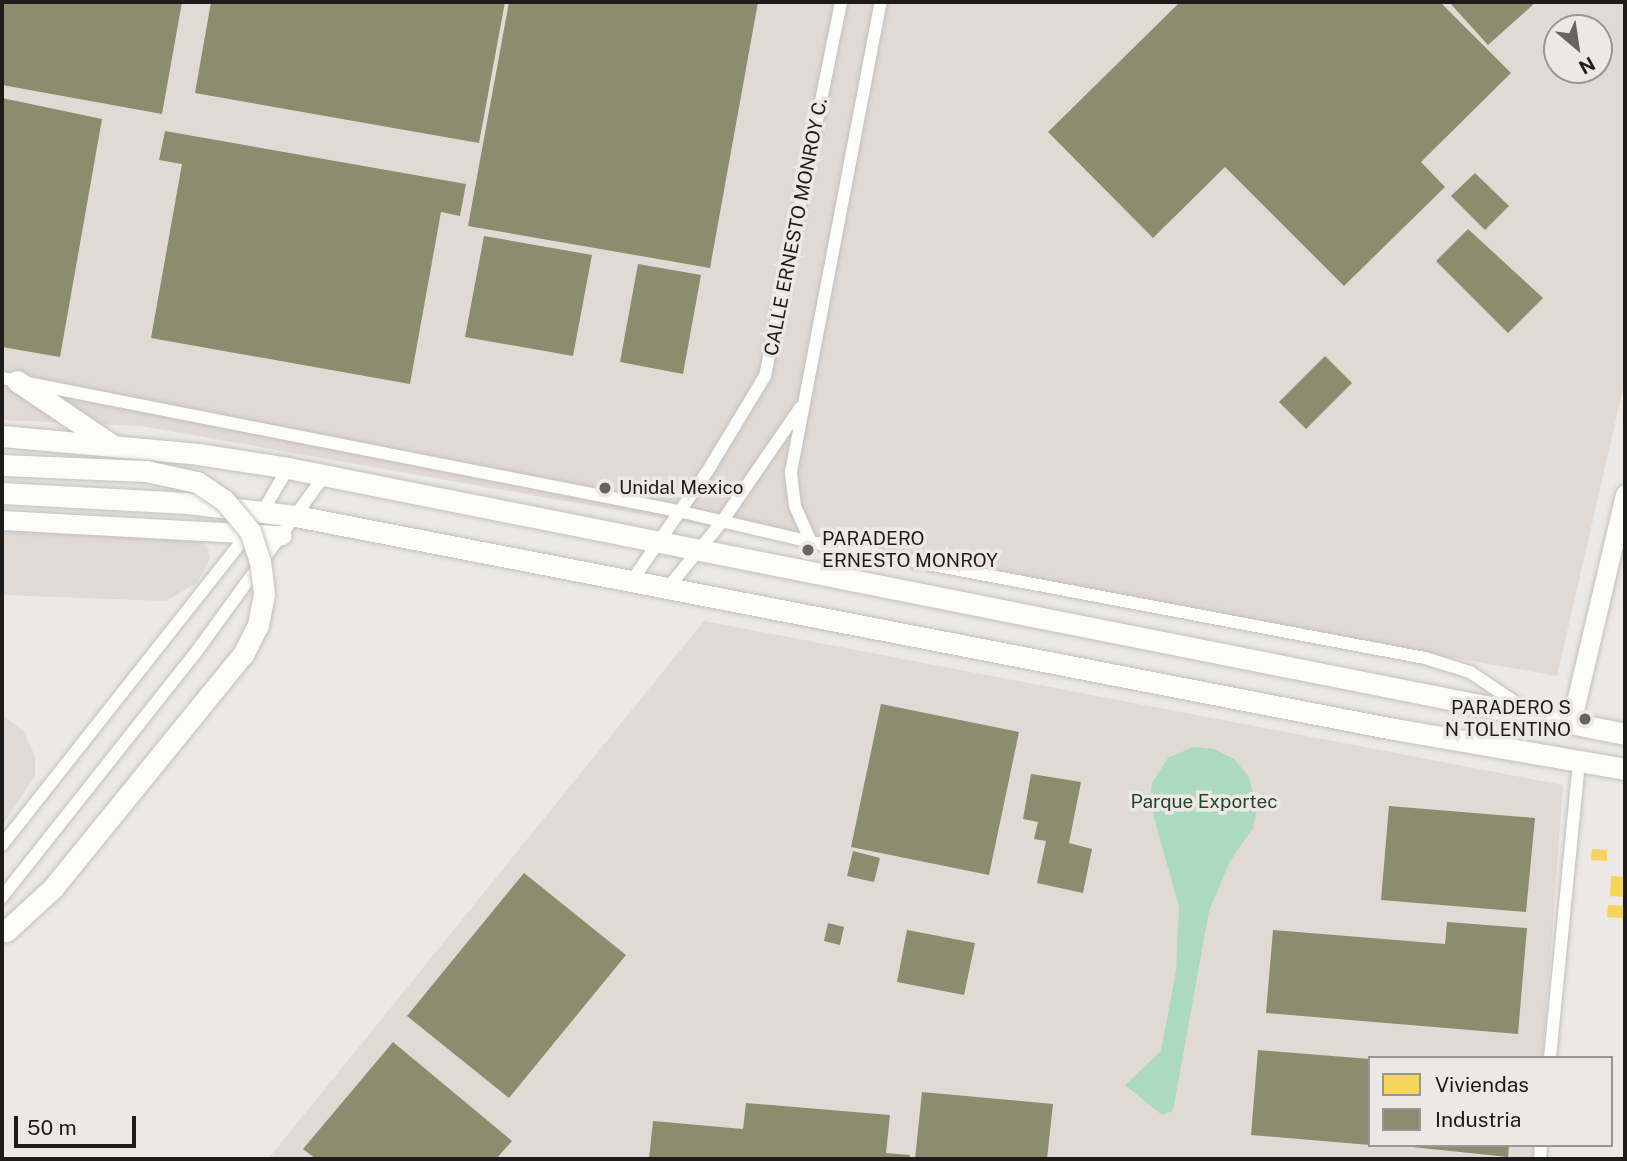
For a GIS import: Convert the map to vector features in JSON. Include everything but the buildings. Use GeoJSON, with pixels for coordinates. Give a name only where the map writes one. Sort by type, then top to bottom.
{"type":"FeatureCollection","features":[{"type":"Feature","properties":{"kind":"main road"},"geometry":{"type":"LineString","coordinates":[[9,379],[114,446]]}},
{"type":"Feature","properties":{"kind":"main road"},"geometry":{"type":"LineString","coordinates":[[2,436],[114,446],[288,468],[654,544],[1530,712],[1625,734]]}},
{"type":"Feature","properties":{"kind":"main road"},"geometry":{"type":"LineString","coordinates":[[2,465],[146,471],[197,482],[224,500],[250,531],[260,561],[264,594],[258,625],[243,654],[53,888],[4,932]]}},
{"type":"Feature","properties":{"kind":"main road"},"geometry":{"type":"LineString","coordinates":[[2,493],[263,511],[296,516],[666,590],[1394,729],[1625,769]]}},
{"type":"Feature","properties":{"kind":"street","name":"CALLE ERNESTO MONROY C."},"geometry":{"type":"LineString","coordinates":[[631,582],[765,376],[775,344],[841,2]]}},
{"type":"Feature","properties":{"kind":"street","name":"CALLE ERNESTO MONROY C."},"geometry":{"type":"LineString","coordinates":[[811,542],[791,489],[802,405],[881,2]]}},
{"type":"Feature","properties":{"kind":"street"},"geometry":{"type":"LineString","coordinates":[[9,379],[678,511],[811,542],[1425,658],[1470,672],[1530,712]]}},
{"type":"Feature","properties":{"kind":"street","name":"CALLE ERNESTO MONROY C."},"geometry":{"type":"LineString","coordinates":[[666,590],[721,523],[802,405]]}},
{"type":"Feature","properties":{"kind":"street"},"geometry":{"type":"LineString","coordinates":[[2,845],[250,531],[288,468]]}},
{"type":"Feature","properties":{"kind":"street"},"geometry":{"type":"LineString","coordinates":[[2,897],[194,655],[324,477]]}},
{"type":"Feature","properties":{"kind":"street"},"geometry":{"type":"LineString","coordinates":[[1571,723],[1625,494]]}},
{"type":"Feature","properties":{"kind":"street"},"geometry":{"type":"LineString","coordinates":[[2,520],[250,531],[282,535]]}},
{"type":"Feature","properties":{"kind":"street"},"geometry":{"type":"LineString","coordinates":[[1550,1056],[1579,760]]}},
{"type":"Feature","properties":{"kind":"shaded area"},"geometry":{"type":"Polygon","coordinates":[[[2,2],[1625,2],[1625,380],[1557,676],[141,426],[2,420],[2,2]]]}},
{"type":"Feature","properties":{"kind":"shaded area"},"geometry":{"type":"Polygon","coordinates":[[[2,526],[199,541],[208,548],[210,558],[197,583],[166,601],[2,595],[2,526]]]}},
{"type":"Feature","properties":{"kind":"shaded area"},"geometry":{"type":"Polygon","coordinates":[[[704,621],[1563,785],[1543,1056],[1368,1056],[1368,1147],[1537,1147],[1536,1159],[268,1159],[704,621]]]}},
{"type":"Feature","properties":{"kind":"shaded area"},"geometry":{"type":"Polygon","coordinates":[[[2,714],[24,732],[35,756],[35,776],[2,826],[2,714]]]}},
{"type":"Feature","properties":{"kind":"green space","name":"Parque Exportec"},"geometry":{"type":"Polygon","coordinates":[[[1193,747],[1214,749],[1234,759],[1249,777],[1257,808],[1253,828],[1230,861],[1209,911],[1173,1111],[1162,1115],[1125,1085],[1161,1051],[1176,971],[1179,907],[1150,803],[1152,783],[1168,758],[1193,747]]]}},
{"type":"Feature","properties":{"kind":"place","name":"Unidal Mexico"},"geometry":{"type":"Point","coordinates":[605,488]}},
{"type":"Feature","properties":{"kind":"place","name":"PARADERO ERNESTO MONROY"},"geometry":{"type":"Point","coordinates":[808,550]}},
{"type":"Feature","properties":{"kind":"place","name":"PARADERO S N TOLENTINO"},"geometry":{"type":"Point","coordinates":[1585,719]}}]}
